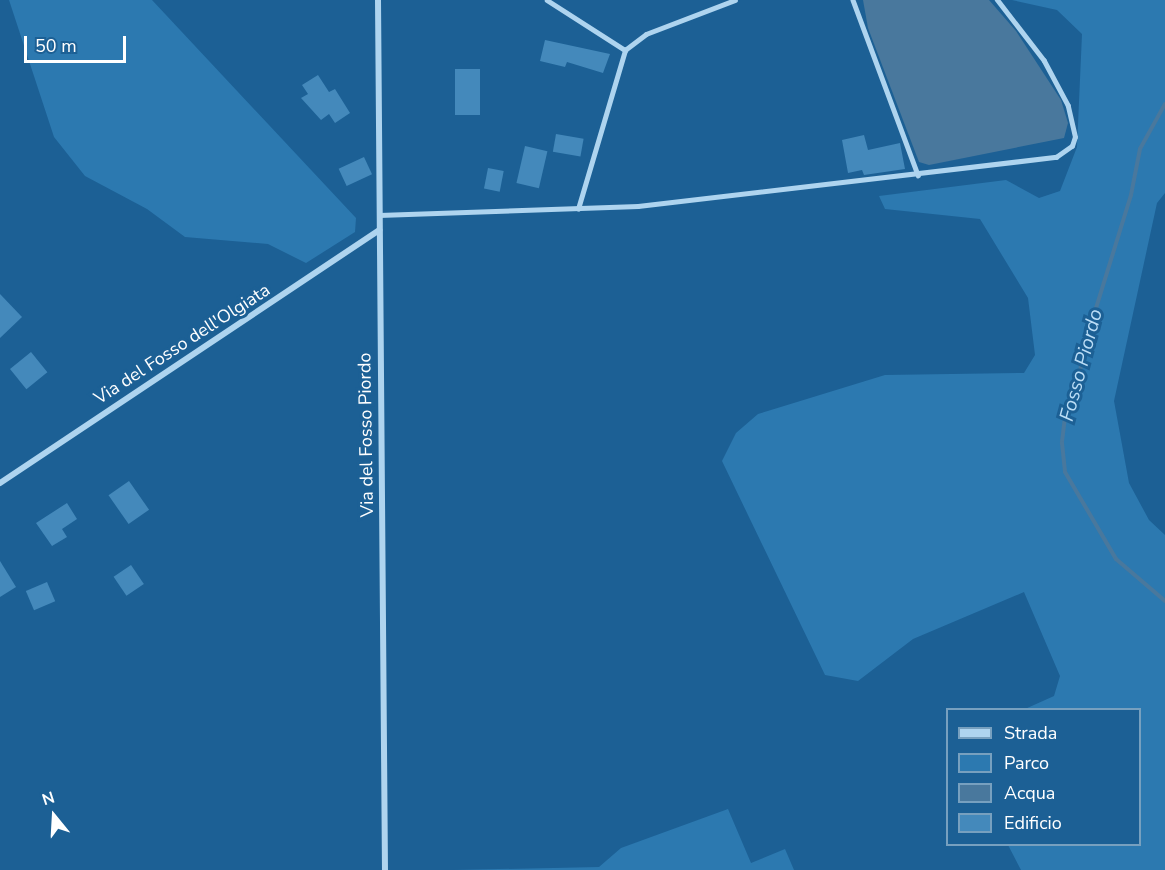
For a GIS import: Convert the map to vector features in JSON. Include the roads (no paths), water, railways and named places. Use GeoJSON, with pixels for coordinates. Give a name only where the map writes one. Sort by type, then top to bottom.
{"type":"FeatureCollection","features":[{"type":"Feature","properties":{"kind":"street","name":"Via del Fosso Piordo"},"geometry":{"type":"LineString","coordinates":[[378,0],[386,870]]}},
{"type":"Feature","properties":{"kind":"street","name":"Via del Fosso dell'Olgiata"},"geometry":{"type":"LineString","coordinates":[[0,483],[380,230]]}},
{"type":"Feature","properties":{"kind":"lane"},"geometry":{"type":"LineString","coordinates":[[547,0],[626,50]]}},
{"type":"Feature","properties":{"kind":"lane"},"geometry":{"type":"LineString","coordinates":[[578,209],[626,50],[646,34],[735,0]]}},
{"type":"Feature","properties":{"kind":"lane"},"geometry":{"type":"LineString","coordinates":[[853,0],[918,174]]}},
{"type":"Feature","properties":{"kind":"lane"},"geometry":{"type":"LineString","coordinates":[[380,215],[638,206],[1047,160],[1072,146],[1075,128],[1061,90],[1044,61],[997,0]]}},
{"type":"Feature","properties":{"kind":"water"},"geometry":{"type":"Polygon","coordinates":[[[863,0],[989,0],[1016,31],[1061,100],[1068,123],[1064,138],[929,165],[919,162],[868,28],[863,0]]]}},
{"type":"Feature","properties":{"kind":"waterway","name":"Fosso Piordo"},"geometry":{"type":"LineString","coordinates":[[1165,104],[1140,149],[1131,195],[1082,353],[1079,385],[1066,409],[1062,443],[1065,472],[1116,559],[1165,601]]}}]}
